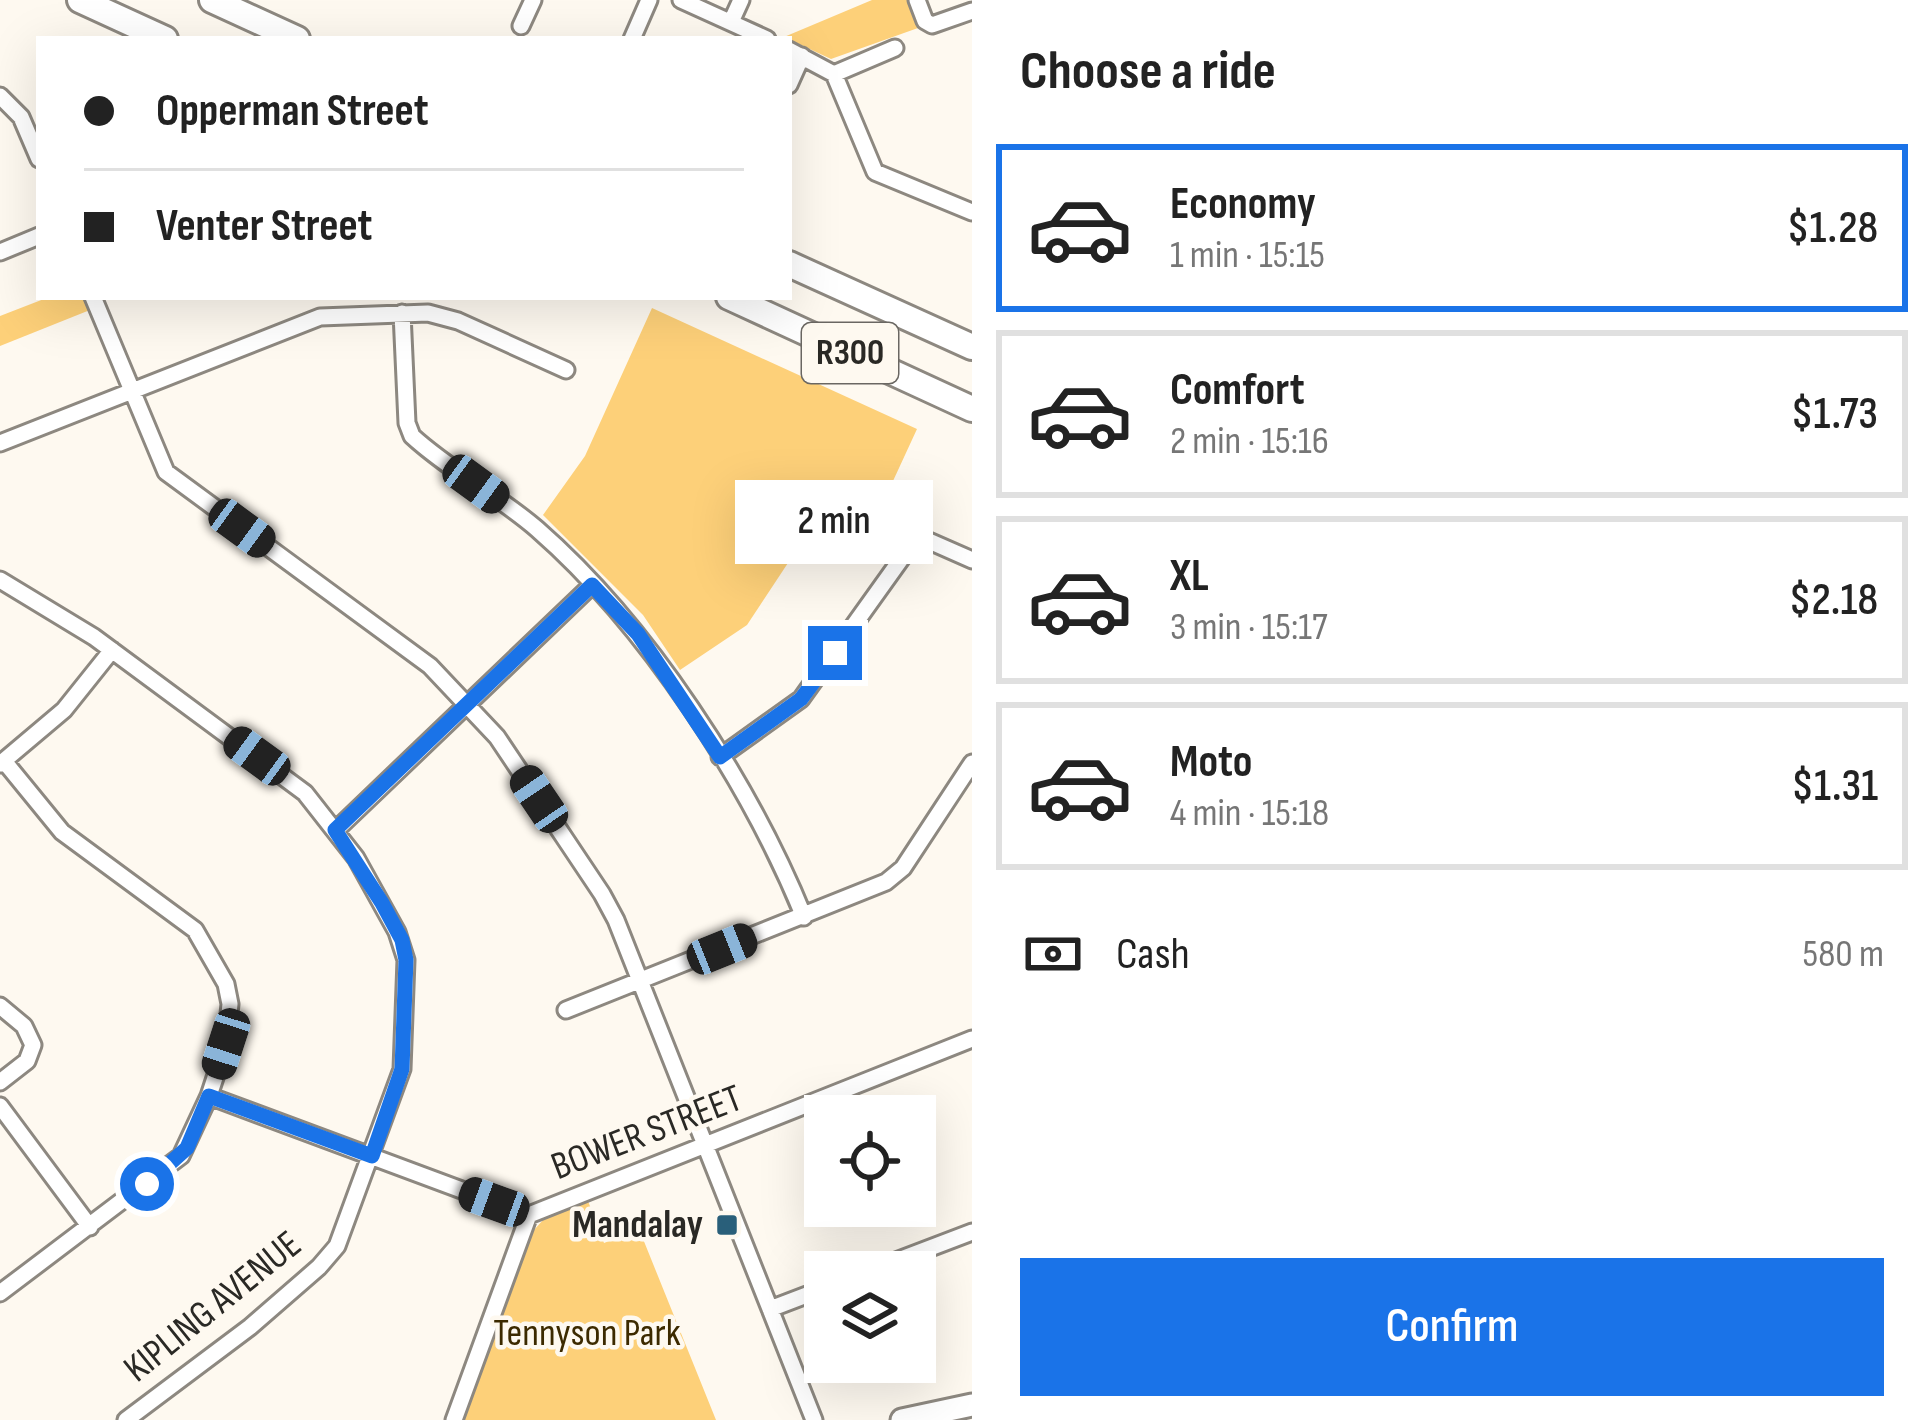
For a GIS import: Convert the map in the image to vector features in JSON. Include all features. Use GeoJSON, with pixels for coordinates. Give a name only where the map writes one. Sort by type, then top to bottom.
{"type":"FeatureCollection","features":[{"type":"Feature","properties":{"kind":"highway"},"geometry":{"type":"LineString","coordinates":[[80,0],[158,36]]}},
{"type":"Feature","properties":{"kind":"highway"},"geometry":{"type":"LineString","coordinates":[[212,0],[290,36]]}},
{"type":"Feature","properties":{"kind":"highway","name":"R300"},"geometry":{"type":"LineString","coordinates":[[792,264],[972,347]]}},
{"type":"Feature","properties":{"kind":"highway","name":"R300"},"geometry":{"type":"LineString","coordinates":[[736,300],[972,409]]}},
{"type":"Feature","properties":{"kind":"main road"},"geometry":{"type":"LineString","coordinates":[[902,1420],[972,1405]]}},
{"type":"Feature","properties":{"kind":"street"},"geometry":{"type":"LineString","coordinates":[[521,26],[532,0]]}},
{"type":"Feature","properties":{"kind":"street"},"geometry":{"type":"LineString","coordinates":[[633,36],[649,0]]}},
{"type":"Feature","properties":{"kind":"street"},"geometry":{"type":"LineString","coordinates":[[681,0],[761,36]]}},
{"type":"Feature","properties":{"kind":"street"},"geometry":{"type":"LineString","coordinates":[[731,22],[740,0]]}},
{"type":"Feature","properties":{"kind":"street"},"geometry":{"type":"LineString","coordinates":[[917,0],[925,21],[940,24],[972,11]]}},
{"type":"Feature","properties":{"kind":"street"},"geometry":{"type":"LineString","coordinates":[[834,74],[895,48]]}},
{"type":"Feature","properties":{"kind":"street"},"geometry":{"type":"LineString","coordinates":[[795,53],[834,74],[875,172],[972,212]]}},
{"type":"Feature","properties":{"kind":"street"},"geometry":{"type":"LineString","coordinates":[[0,97],[21,117],[36,152]]}},
{"type":"Feature","properties":{"kind":"street"},"geometry":{"type":"LineString","coordinates":[[0,252],[36,237]]}},
{"type":"Feature","properties":{"kind":"street"},"geometry":{"type":"LineString","coordinates":[[94,300],[166,472],[413,653],[508,752],[602,894],[814,1420]]}},
{"type":"Feature","properties":{"kind":"street"},"geometry":{"type":"LineString","coordinates":[[402,314],[406,423],[412,436],[535,527],[638,634],[765,827],[804,917]]}},
{"type":"Feature","properties":{"kind":"street"},"geometry":{"type":"LineString","coordinates":[[0,443],[320,317],[444,316],[566,370]]}},
{"type":"Feature","properties":{"kind":"street"},"geometry":{"type":"LineString","coordinates":[[720,757],[801,699],[909,548],[929,542],[972,560]]}},
{"type":"Feature","properties":{"kind":"street","name":"KIPLING AVENUE"},"geometry":{"type":"LineString","coordinates":[[0,580],[112,650],[293,783],[366,874],[398,932],[406,960],[402,1069],[331,1255],[250,1327],[126,1420]]}},
{"type":"Feature","properties":{"kind":"street"},"geometry":{"type":"LineString","coordinates":[[335,830],[592,585]]}},
{"type":"Feature","properties":{"kind":"street"},"geometry":{"type":"LineString","coordinates":[[0,1293],[176,1162],[187,1148],[226,1044],[230,1004],[226,984],[202,939],[62,832],[2,762],[64,710],[112,650]]}},
{"type":"Feature","properties":{"kind":"street"},"geometry":{"type":"LineString","coordinates":[[566,1010],[804,917],[896,874],[972,764]]}},
{"type":"Feature","properties":{"kind":"street"},"geometry":{"type":"LineString","coordinates":[[0,1006],[28,1031],[32,1045],[27,1061],[0,1082]]}},
{"type":"Feature","properties":{"kind":"street","name":"BOWER STREET"},"geometry":{"type":"LineString","coordinates":[[209,1096],[529,1215],[972,1039]]}},
{"type":"Feature","properties":{"kind":"street"},"geometry":{"type":"LineString","coordinates":[[0,1106],[90,1227]]}},
{"type":"Feature","properties":{"kind":"street"},"geometry":{"type":"LineString","coordinates":[[454,1420],[529,1215]]}},
{"type":"Feature","properties":{"kind":"street"},"geometry":{"type":"LineString","coordinates":[[922,1251],[972,1232]]}},
{"type":"Feature","properties":{"kind":"street"},"geometry":{"type":"LineString","coordinates":[[770,1310],[804,1296]]}},
{"type":"Feature","properties":{"kind":"green space"},"geometry":{"type":"Polygon","coordinates":[[[872,0],[908,0],[918,28],[831,59],[786,36],[872,0]]]}},
{"type":"Feature","properties":{"kind":"green space"},"geometry":{"type":"Polygon","coordinates":[[[41,300],[86,300],[90,310],[0,346],[0,316],[41,300]]]}},
{"type":"Feature","properties":{"kind":"green space"},"geometry":{"type":"Polygon","coordinates":[[[652,308],[917,429],[893,481],[823,510],[747,625],[680,670],[643,615],[543,515],[585,456],[652,308]]]}},
{"type":"Feature","properties":{"kind":"green space","name":"Tennyson Park"},"geometry":{"type":"Polygon","coordinates":[[[588,1201],[604,1243],[639,1229],[716,1420],[462,1420],[534,1230],[543,1220],[588,1201]]]}},
{"type":"Feature","properties":{"kind":"place","name":"Mandalay"},"geometry":{"type":"Point","coordinates":[727,1225]}},
{"type":"Feature","properties":{"kind":"route"},"geometry":{"type":"LineString","coordinates":[[147,1184],[187,1148],[209,1096],[372,1156],[402,1069],[406,960],[402,940],[382,903],[335,830],[592,585],[638,634],[720,757],[801,699],[835,653]]}}]}
